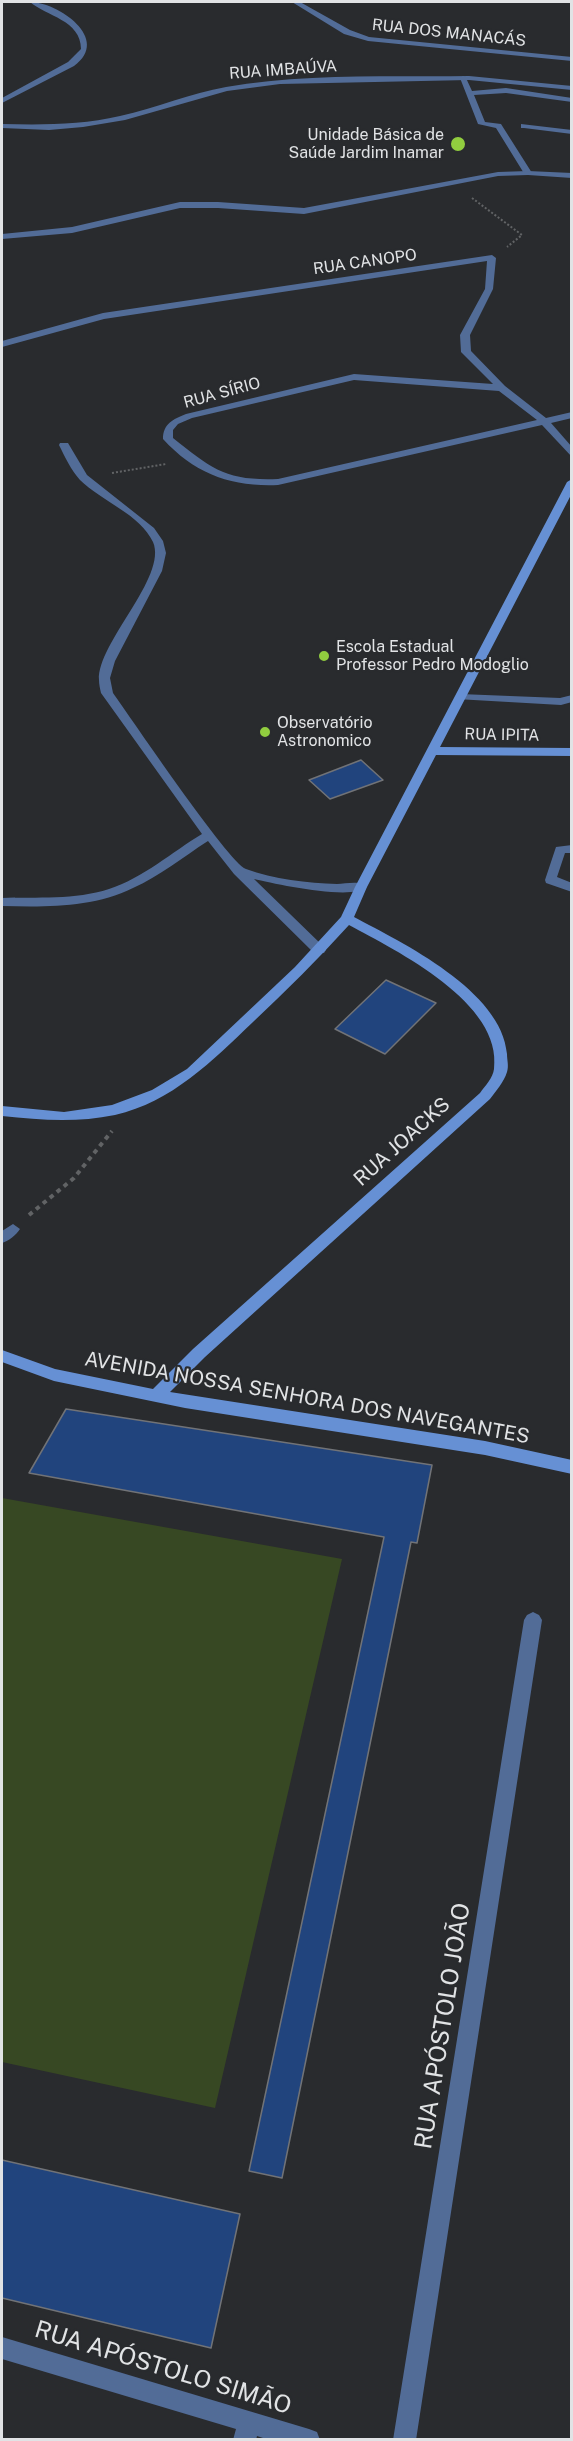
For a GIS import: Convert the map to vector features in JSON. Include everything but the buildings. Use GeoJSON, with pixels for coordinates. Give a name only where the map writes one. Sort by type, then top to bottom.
{"type":"FeatureCollection","features":[{"type":"Feature","properties":{"kind":"main road"},"geometry":{"type":"LineString","coordinates":[[2,1111],[64,1117],[114,1110],[157,1093],[192,1072],[319,950],[347,919],[361,887],[572,482]]}},
{"type":"Feature","properties":{"kind":"main road","name":"RUA IPITA"},"geometry":{"type":"LineString","coordinates":[[432,750],[572,752]]}},
{"type":"Feature","properties":{"kind":"main road","name":"RUA JOACKS"},"geometry":{"type":"LineString","coordinates":[[158,1394],[199,1353],[485,1096],[500,1072],[502,1052],[494,1028],[454,984],[413,954],[347,919]]}},
{"type":"Feature","properties":{"kind":"main road","name":"AVENIDA NOSSA SENHORA DOS NAVEGANTES"},"geometry":{"type":"LineString","coordinates":[[2,1356],[54,1375],[245,1412],[484,1448],[572,1467]]}},
{"type":"Feature","properties":{"kind":"street"},"geometry":{"type":"LineString","coordinates":[[2,101],[71,64],[81,56],[85,48],[84,40],[64,17],[54,9],[33,2]]}},
{"type":"Feature","properties":{"kind":"street","name":"RUA DOS MANACÁS"},"geometry":{"type":"LineString","coordinates":[[301,2],[347,32],[368,39],[572,59]]}},
{"type":"Feature","properties":{"kind":"street","name":"RUA IMBAÚVA"},"geometry":{"type":"LineString","coordinates":[[2,126],[49,128],[83,125],[122,118],[252,84],[463,78],[572,88]]}},
{"type":"Feature","properties":{"kind":"street"},"geometry":{"type":"LineString","coordinates":[[2,237],[72,231],[180,205],[218,205],[304,211],[498,174],[528,173],[572,176]]}},
{"type":"Feature","properties":{"kind":"street"},"geometry":{"type":"LineString","coordinates":[[492,258],[489,290],[465,335],[466,352],[502,388],[543,420],[572,454]]}},
{"type":"Feature","properties":{"kind":"street","name":"RUA CANOPO"},"geometry":{"type":"LineString","coordinates":[[2,344],[103,316],[492,258]]}},
{"type":"Feature","properties":{"kind":"street","name":"RUA SÍRIO"},"geometry":{"type":"LineString","coordinates":[[502,388],[354,377],[189,416],[175,422],[168,430],[168,439],[219,477],[236,482],[278,482],[572,415]]}},
{"type":"Feature","properties":{"kind":"street"},"geometry":{"type":"LineString","coordinates":[[64,445],[73,464],[84,478],[143,524],[157,538],[161,555],[157,571],[109,661],[104,678],[107,693],[209,835],[239,871],[319,950]]}},
{"type":"Feature","properties":{"kind":"street"},"geometry":{"type":"LineString","coordinates":[[460,697],[568,701]]}},
{"type":"Feature","properties":{"kind":"street"},"geometry":{"type":"LineString","coordinates":[[2,902],[57,900],[100,895],[129,885],[209,835]]}},
{"type":"Feature","properties":{"kind":"street"},"geometry":{"type":"LineString","coordinates":[[572,849],[560,850],[550,878],[572,888]]}},
{"type":"Feature","properties":{"kind":"street"},"geometry":{"type":"LineString","coordinates":[[239,871],[304,887],[336,890],[361,887]]}},
{"type":"Feature","properties":{"kind":"street","name":"RUA APÓSTOLO JOÃO"},"geometry":{"type":"LineString","coordinates":[[404,2439],[533,1620]]}},
{"type":"Feature","properties":{"kind":"street","name":"RUA APÓSTOLO SIMÃO"},"geometry":{"type":"LineString","coordinates":[[2,2348],[246,2431],[309,2439]]}},
{"type":"Feature","properties":{"kind":"lane"},"geometry":{"type":"LineString","coordinates":[[463,78],[482,124],[498,126],[528,173]]}},
{"type":"Feature","properties":{"kind":"lane"},"geometry":{"type":"LineString","coordinates":[[470,94],[480,90],[494,90],[572,100]]}},
{"type":"Feature","properties":{"kind":"lane"},"geometry":{"type":"LineString","coordinates":[[524,126],[572,132]]}},
{"type":"Feature","properties":{"kind":"lane"},"geometry":{"type":"LineString","coordinates":[[2,1239],[14,1228]]}},
{"type":"Feature","properties":{"kind":"path"},"geometry":{"type":"LineString","coordinates":[[449,183],[493,212],[522,235],[492,258]]}},
{"type":"Feature","properties":{"kind":"path"},"geometry":{"type":"LineString","coordinates":[[84,478],[194,459]]}},
{"type":"Feature","properties":{"kind":"path"},"geometry":{"type":"LineString","coordinates":[[14,1228],[74,1178],[112,1132],[114,1110]]}},
{"type":"Feature","properties":{"kind":"green space"},"geometry":{"type":"Polygon","coordinates":[[[2,1498],[342,1559],[215,2108],[2,2062],[2,1498]]]}},
{"type":"Feature","properties":{"kind":"place","name":"Unidade Básica de Saúde Jardim Inamar"},"geometry":{"type":"Point","coordinates":[458,144]}},
{"type":"Feature","properties":{"kind":"place","name":"Escola Estadual Professor Pedro Modoglio"},"geometry":{"type":"Point","coordinates":[324,656]}},
{"type":"Feature","properties":{"kind":"place","name":"Observatório Astronomico"},"geometry":{"type":"Point","coordinates":[265,732]}}]}
